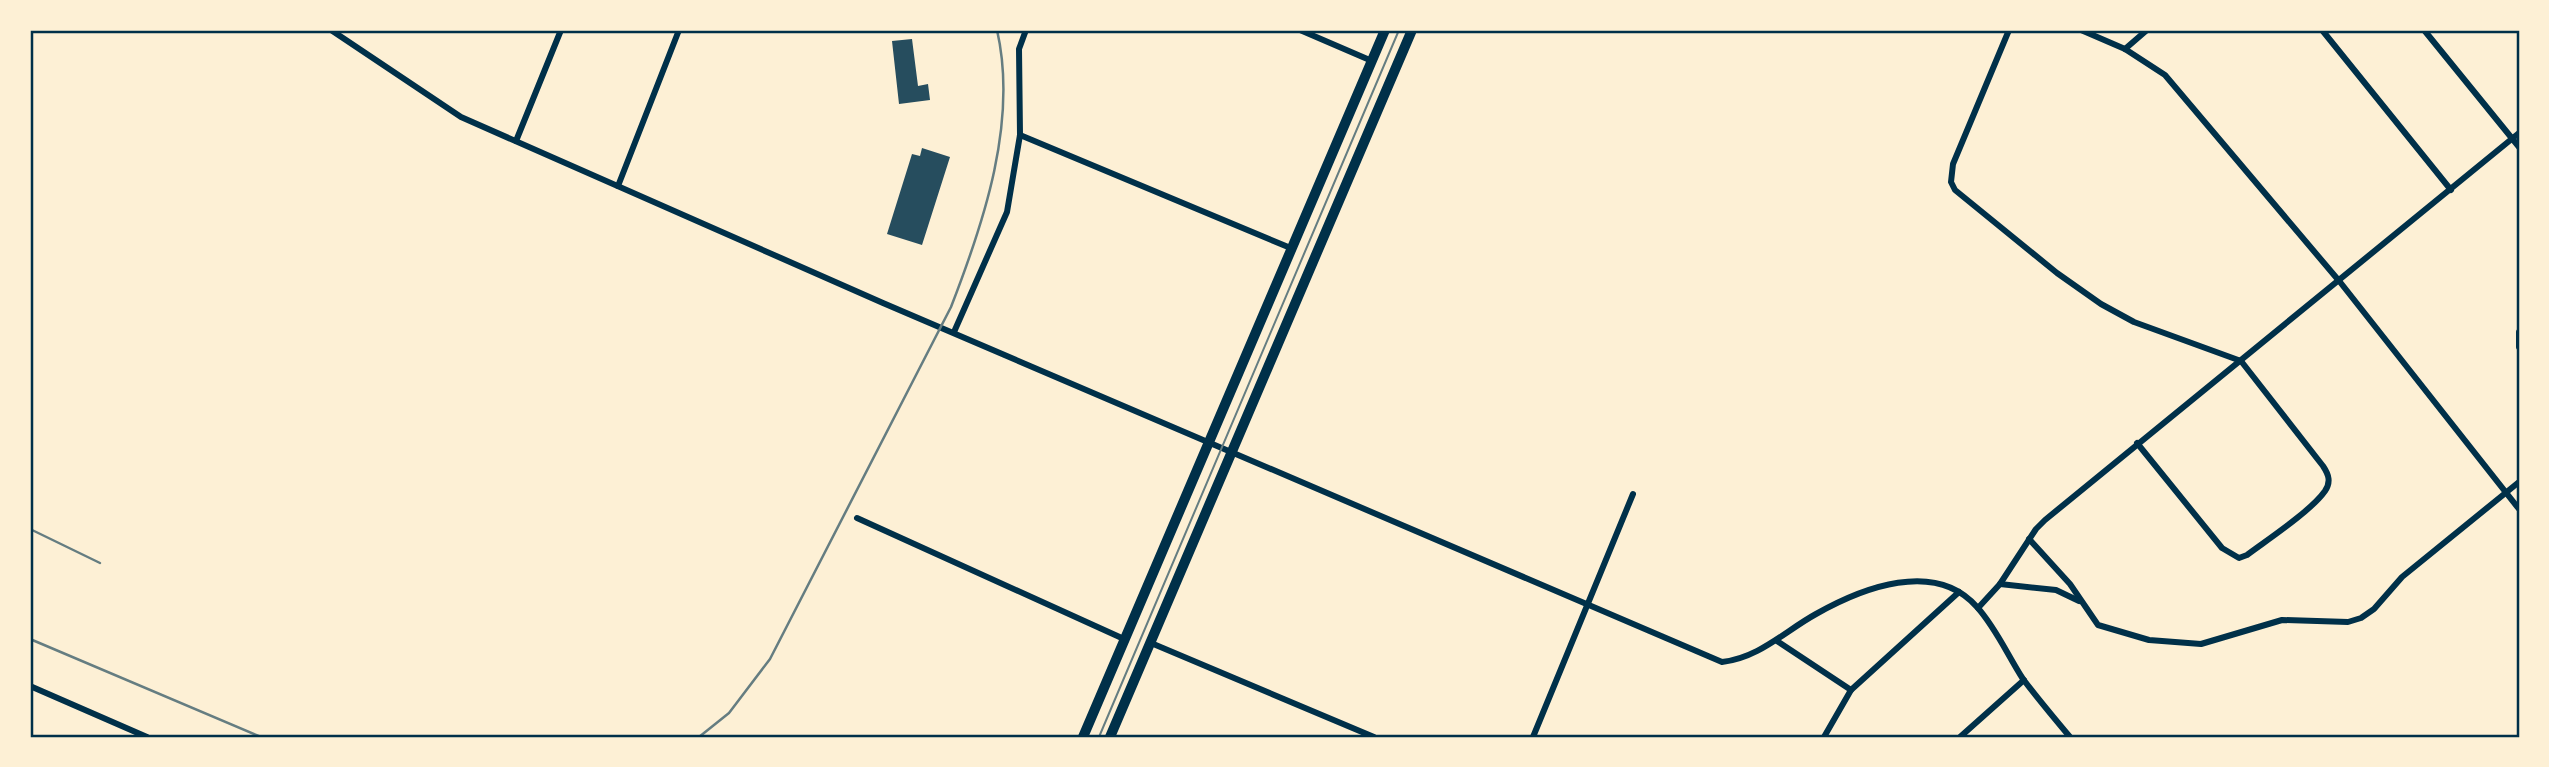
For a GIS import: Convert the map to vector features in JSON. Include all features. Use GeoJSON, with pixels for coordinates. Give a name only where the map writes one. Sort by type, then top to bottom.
{"type":"FeatureCollection","features":[{"type":"Feature","properties":{"kind":"main road"},"geometry":{"type":"LineString","coordinates":[[1083,737],[1294,249],[1385,30]]}},
{"type":"Feature","properties":{"kind":"main road"},"geometry":{"type":"LineString","coordinates":[[1111,737],[1412,30]]}},
{"type":"Feature","properties":{"kind":"street"},"geometry":{"type":"LineString","coordinates":[[331,30],[461,117],[1722,662],[1733,661],[1777,641],[1842,600],[1884,585],[1912,581],[1932,583],[1959,592],[1978,608],[2024,680],[2070,737]]}},
{"type":"Feature","properties":{"kind":"street"},"geometry":{"type":"LineString","coordinates":[[516,141],[561,30]]}},
{"type":"Feature","properties":{"kind":"street"},"geometry":{"type":"LineString","coordinates":[[618,186],[679,30]]}},
{"type":"Feature","properties":{"kind":"street"},"geometry":{"type":"LineString","coordinates":[[954,332],[1007,212],[1020,135],[1019,49],[1026,30]]}},
{"type":"Feature","properties":{"kind":"street"},"geometry":{"type":"LineString","coordinates":[[1300,30],[1372,61]]}},
{"type":"Feature","properties":{"kind":"street"},"geometry":{"type":"LineString","coordinates":[[2009,30],[1953,164],[1951,182],[1955,190],[2057,273],[2101,304],[2134,322],[2241,360],[2329,475],[2325,491],[2317,499],[2256,548],[2239,558],[2222,548],[2137,443]]}},
{"type":"Feature","properties":{"kind":"street"},"geometry":{"type":"LineString","coordinates":[[2081,30],[2125,49],[2165,75],[2340,282],[2519,509]]}},
{"type":"Feature","properties":{"kind":"street"},"geometry":{"type":"LineString","coordinates":[[2125,49],[2147,30]]}},
{"type":"Feature","properties":{"kind":"street"},"geometry":{"type":"LineString","coordinates":[[2322,30],[2451,190]]}},
{"type":"Feature","properties":{"kind":"street"},"geometry":{"type":"LineString","coordinates":[[2424,30],[2519,147]]}},
{"type":"Feature","properties":{"kind":"street"},"geometry":{"type":"LineString","coordinates":[[1978,608],[2000,584],[2029,539],[2045,520],[2137,443],[2340,282],[2519,133]]}},
{"type":"Feature","properties":{"kind":"street"},"geometry":{"type":"LineString","coordinates":[[1020,135],[1294,249]]}},
{"type":"Feature","properties":{"kind":"street"},"geometry":{"type":"LineString","coordinates":[[2519,332],[2519,347]]}},
{"type":"Feature","properties":{"kind":"street"},"geometry":{"type":"LineString","coordinates":[[2029,539],[2070,584],[2098,625],[2113,632],[2149,640],[2202,643],[2282,620],[2347,622],[2361,618],[2385,598],[2402,577],[2519,482]]}},
{"type":"Feature","properties":{"kind":"street"},"geometry":{"type":"LineString","coordinates":[[1533,737],[1633,494]]}},
{"type":"Feature","properties":{"kind":"street"},"geometry":{"type":"LineString","coordinates":[[857,518],[1124,639]]}},
{"type":"Feature","properties":{"kind":"street"},"geometry":{"type":"LineString","coordinates":[[2000,584],[2056,590],[2082,603]]}},
{"type":"Feature","properties":{"kind":"street"},"geometry":{"type":"LineString","coordinates":[[1824,737],[1851,690],[1959,592]]}},
{"type":"Feature","properties":{"kind":"street"},"geometry":{"type":"LineString","coordinates":[[1777,641],[1851,690]]}},
{"type":"Feature","properties":{"kind":"street"},"geometry":{"type":"LineString","coordinates":[[1151,643],[1374,737]]}},
{"type":"Feature","properties":{"kind":"street"},"geometry":{"type":"LineString","coordinates":[[1960,737],[2024,680]]}},
{"type":"Feature","properties":{"kind":"street"},"geometry":{"type":"LineString","coordinates":[[30,686],[147,737]]}},
{"type":"Feature","properties":{"kind":"building"},"geometry":{"type":"Polygon","coordinates":[[[912,39],[918,86],[928,84],[930,100],[899,104],[892,41],[912,39]]]}},
{"type":"Feature","properties":{"kind":"building"},"geometry":{"type":"Polygon","coordinates":[[[922,148],[950,157],[922,245],[887,234],[912,154],[920,156],[922,148]]]}},
{"type":"Feature","properties":{"kind":"tram line"},"geometry":{"type":"LineString","coordinates":[[1099,737],[1399,30]]}},
{"type":"Feature","properties":{"kind":"railway"},"geometry":{"type":"LineString","coordinates":[[699,737],[729,713],[770,659],[951,307],[986,206],[1000,135],[1003,100],[997,30]]}},
{"type":"Feature","properties":{"kind":"railway"},"geometry":{"type":"LineString","coordinates":[[30,529],[100,563]]}},
{"type":"Feature","properties":{"kind":"railway"},"geometry":{"type":"LineString","coordinates":[[30,639],[261,737]]}}]}
